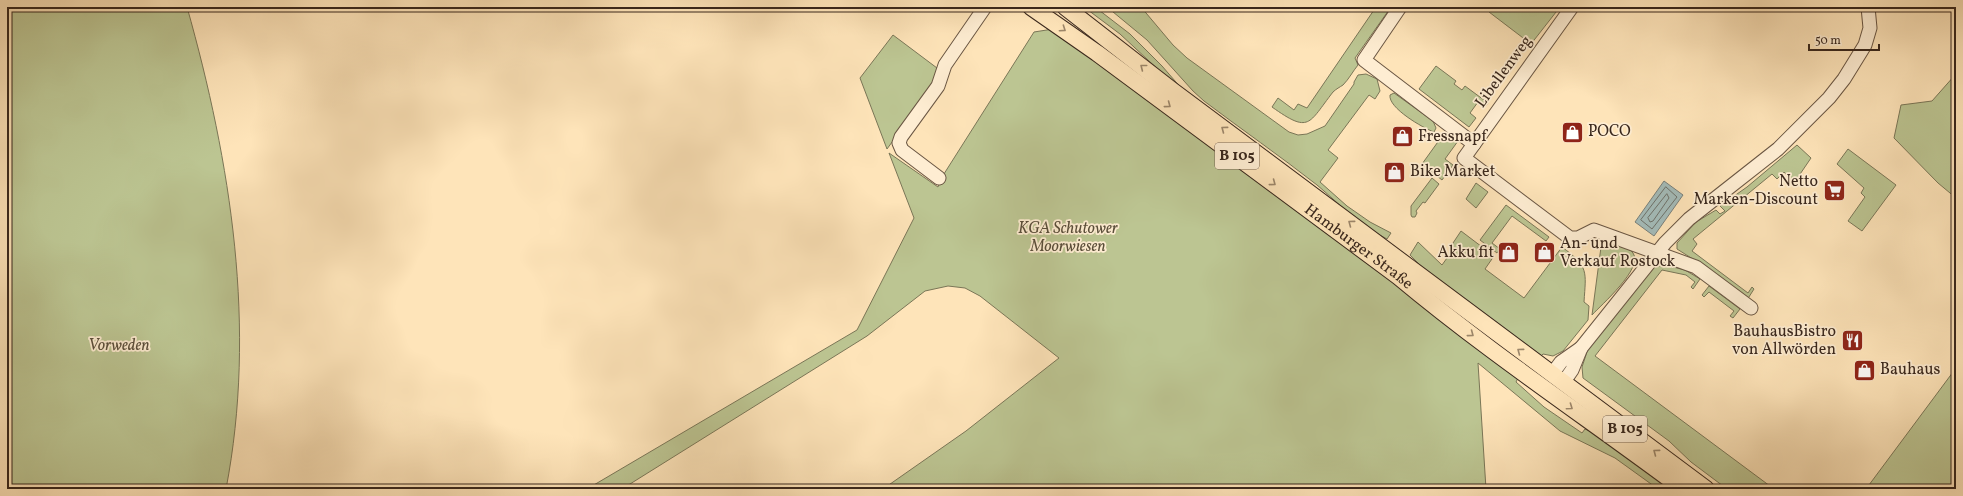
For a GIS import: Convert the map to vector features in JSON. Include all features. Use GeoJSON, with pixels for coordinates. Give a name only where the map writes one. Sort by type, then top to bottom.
{"type":"FeatureCollection","features":[{"type":"Feature","properties":{"kind":"main road","name":"Hamburger Straße"},"geometry":{"type":"LineString","coordinates":[[1031,7],[1097,53],[1368,254],[1440,311],[1553,385],[1706,489]]}},
{"type":"Feature","properties":{"kind":"main road","name":"Hamburger Straße"},"geometry":{"type":"LineString","coordinates":[[1065,7],[1553,385],[1606,432],[1683,489]]}},
{"type":"Feature","properties":{"kind":"street"},"geometry":{"type":"LineString","coordinates":[[939,178],[902,150],[900,143],[901,137],[938,86],[945,65],[985,7]]}},
{"type":"Feature","properties":{"kind":"street"},"geometry":{"type":"LineString","coordinates":[[1400,7],[1364,60],[1474,144]]}},
{"type":"Feature","properties":{"kind":"street","name":"Libellenweg"},"geometry":{"type":"LineString","coordinates":[[1572,7],[1464,158],[1570,238],[1578,238],[1594,230],[1656,253]]}},
{"type":"Feature","properties":{"kind":"street"},"geometry":{"type":"LineString","coordinates":[[1553,385],[1561,362],[1581,348],[1656,253],[1689,220],[1778,149],[1829,98],[1844,79],[1865,45],[1870,28],[1868,7]]}},
{"type":"Feature","properties":{"kind":"street"},"geometry":{"type":"LineString","coordinates":[[1656,253],[1696,268],[1751,308]]}},
{"type":"Feature","properties":{"kind":"green space","name":"Vorweden"},"geometry":{"type":"Polygon","coordinates":[[[7,7],[187,7],[203,66],[216,125],[227,186],[235,246],[239,307],[239,368],[235,428],[226,489],[7,489],[7,7]]]}},
{"type":"Feature","properties":{"kind":"green space"},"geometry":{"type":"Polygon","coordinates":[[[1084,7],[1095,7],[1130,34],[1162,66],[1182,89],[1163,74],[1120,34],[1084,7]]]}},
{"type":"Feature","properties":{"kind":"green space"},"geometry":{"type":"Polygon","coordinates":[[[1107,7],[1141,7],[1173,45],[1187,58],[1289,132],[1298,135],[1307,134],[1325,126],[1354,84],[1358,75],[1366,74],[1377,79],[1380,91],[1375,99],[1369,95],[1328,150],[1338,158],[1320,182],[1347,206],[1370,222],[1391,233],[1387,239],[1366,227],[1317,185],[1204,101],[1193,91],[1147,40],[1107,7]]]}},
{"type":"Feature","properties":{"kind":"green space"},"geometry":{"type":"Polygon","coordinates":[[[1376,7],[1391,7],[1355,58],[1358,65],[1345,83],[1333,92],[1313,118],[1307,122],[1301,123],[1294,121],[1272,107],[1278,98],[1294,110],[1298,104],[1307,108],[1376,7]]]}},
{"type":"Feature","properties":{"kind":"green space"},"geometry":{"type":"Polygon","coordinates":[[[1493,7],[1560,7],[1531,44],[1489,12],[1493,7]]]}},
{"type":"Feature","properties":{"kind":"green space","name":"KGA Schutower Moorwiesen"},"geometry":{"type":"Polygon","coordinates":[[[1053,29],[1339,239],[1518,378],[1516,382],[1544,407],[1582,433],[1585,429],[1608,439],[1674,489],[1658,489],[1615,458],[1560,431],[1478,363],[1486,489],[883,489],[966,431],[1059,358],[980,296],[965,288],[948,286],[925,291],[867,336],[622,489],[587,489],[857,330],[914,218],[889,153],[938,187],[942,177],[1034,32],[1053,29]]]}},
{"type":"Feature","properties":{"kind":"green space"},"geometry":{"type":"Polygon","coordinates":[[[893,35],[937,68],[939,74],[934,84],[887,149],[860,78],[893,35]]]}},
{"type":"Feature","properties":{"kind":"green space"},"geometry":{"type":"Polygon","coordinates":[[[1436,66],[1456,81],[1454,84],[1462,90],[1465,86],[1488,103],[1485,107],[1478,102],[1470,113],[1476,118],[1469,127],[1419,89],[1436,66]]]}},
{"type":"Feature","properties":{"kind":"green space"},"geometry":{"type":"Polygon","coordinates":[[[1955,75],[1956,198],[1938,183],[1894,138],[1901,105],[1932,101],[1955,75]]]}},
{"type":"Feature","properties":{"kind":"green space"},"geometry":{"type":"Polygon","coordinates":[[[1394,93],[1433,121],[1436,128],[1434,132],[1407,117],[1394,106],[1390,95],[1394,93]]]}},
{"type":"Feature","properties":{"kind":"green space"},"geometry":{"type":"Polygon","coordinates":[[[1452,136],[1458,141],[1445,159],[1453,165],[1442,180],[1422,164],[1440,139],[1452,136]]]}},
{"type":"Feature","properties":{"kind":"green space"},"geometry":{"type":"Polygon","coordinates":[[[1797,145],[1811,158],[1794,183],[1784,172],[1777,179],[1772,174],[1693,239],[1697,244],[1692,251],[1748,293],[1752,287],[1754,289],[1747,300],[1696,261],[1677,249],[1677,243],[1696,222],[1716,210],[1720,214],[1725,211],[1720,206],[1747,187],[1797,145]]]}},
{"type":"Feature","properties":{"kind":"green space"},"geometry":{"type":"Polygon","coordinates":[[[1848,149],[1896,185],[1862,231],[1848,221],[1865,197],[1861,193],[1864,188],[1837,164],[1848,149]]]}},
{"type":"Feature","properties":{"kind":"green space"},"geometry":{"type":"Polygon","coordinates":[[[1432,178],[1439,184],[1425,203],[1423,202],[1416,211],[1417,213],[1415,217],[1412,217],[1411,206],[1432,178]]]}},
{"type":"Feature","properties":{"kind":"green space"},"geometry":{"type":"Polygon","coordinates":[[[1476,183],[1488,192],[1476,208],[1466,199],[1476,183]]]}},
{"type":"Feature","properties":{"kind":"green space"},"geometry":{"type":"Polygon","coordinates":[[[1506,205],[1549,237],[1546,241],[1512,216],[1492,243],[1500,249],[1497,253],[1480,240],[1506,205]]]}},
{"type":"Feature","properties":{"kind":"green space"},"geometry":{"type":"Polygon","coordinates":[[[1461,231],[1494,256],[1485,269],[1524,298],[1562,247],[1577,260],[1584,270],[1584,302],[1589,306],[1588,320],[1563,351],[1553,356],[1543,354],[1540,357],[1433,278],[1410,255],[1418,242],[1442,265],[1452,251],[1451,246],[1461,231]]]}},
{"type":"Feature","properties":{"kind":"green space"},"geometry":{"type":"Polygon","coordinates":[[[1605,240],[1628,248],[1633,253],[1635,260],[1627,277],[1620,286],[1592,315],[1601,247],[1605,240]]]}},
{"type":"Feature","properties":{"kind":"green space"},"geometry":{"type":"Polygon","coordinates":[[[1665,265],[1685,270],[1700,279],[1693,289],[1691,287],[1695,282],[1686,275],[1662,270],[1595,356],[1774,489],[1727,489],[1691,462],[1669,441],[1583,378],[1582,367],[1588,349],[1650,271],[1654,267],[1665,265]]]}},
{"type":"Feature","properties":{"kind":"green space"},"geometry":{"type":"Polygon","coordinates":[[[1709,286],[1740,309],[1733,318],[1730,316],[1734,311],[1709,292],[1704,297],[1702,295],[1709,286]]]}},
{"type":"Feature","properties":{"kind":"green space"},"geometry":{"type":"Polygon","coordinates":[[[1956,368],[1956,489],[1866,489],[1956,368]]]}},
{"type":"Feature","properties":{"kind":"water"},"geometry":{"type":"Polygon","coordinates":[[[1664,181],[1683,195],[1654,236],[1635,222],[1664,181]]]}},
{"type":"Feature","properties":{"kind":"place","name":"POCO"},"geometry":{"type":"Point","coordinates":[1573,132]}},
{"type":"Feature","properties":{"kind":"place","name":"Fressnapf"},"geometry":{"type":"Point","coordinates":[1402,137]}},
{"type":"Feature","properties":{"kind":"place","name":"Bike Market"},"geometry":{"type":"Point","coordinates":[1395,172]}},
{"type":"Feature","properties":{"kind":"place","name":"Netto Marken-Discount"},"geometry":{"type":"Point","coordinates":[1834,191]}},
{"type":"Feature","properties":{"kind":"place","name":"Akku fit"},"geometry":{"type":"Point","coordinates":[1509,253]}},
{"type":"Feature","properties":{"kind":"place","name":"An- und Verkauf Rostock"},"geometry":{"type":"Point","coordinates":[1545,253]}},
{"type":"Feature","properties":{"kind":"place","name":"BauhausBistro von Allwörden"},"geometry":{"type":"Point","coordinates":[1852,341]}},
{"type":"Feature","properties":{"kind":"place","name":"Bauhaus"},"geometry":{"type":"Point","coordinates":[1865,370]}}]}
